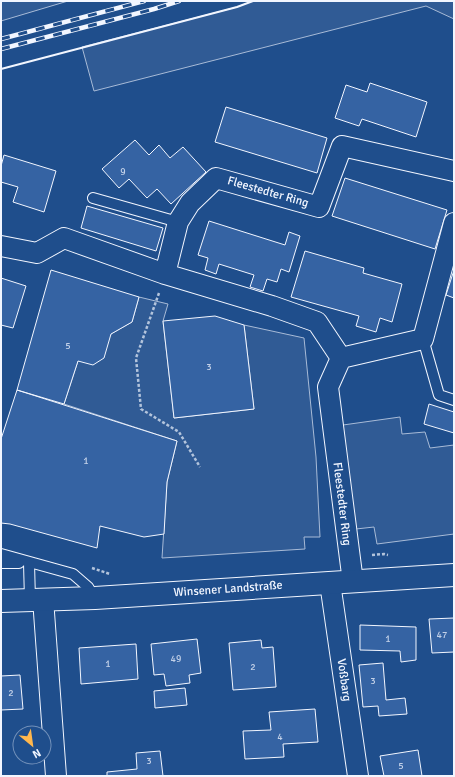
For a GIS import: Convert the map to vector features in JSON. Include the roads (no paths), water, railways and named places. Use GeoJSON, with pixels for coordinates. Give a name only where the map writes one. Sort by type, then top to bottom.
{"type":"FeatureCollection","features":[{"type":"Feature","properties":{"kind":"street","name":"Fleestedter Ring"},"geometry":{"type":"LineString","coordinates":[[165,274],[178,222],[190,203],[216,178],[319,207],[342,146],[454,171]]}},
{"type":"Feature","properties":{"kind":"street"},"geometry":{"type":"LineString","coordinates":[[1,246],[37,253],[64,238],[165,274],[272,306],[317,322],[341,358],[423,339],[454,223]]}},
{"type":"Feature","properties":{"kind":"street","name":"Fleestedter Ring"},"geometry":{"type":"LineString","coordinates":[[341,358],[328,387],[353,582]]}},
{"type":"Feature","properties":{"kind":"street","name":"Winsener Landstraße"},"geometry":{"type":"LineString","coordinates":[[1,601],[94,598],[454,575]]}},
{"type":"Feature","properties":{"kind":"street","name":"Voßbarg"},"geometry":{"type":"LineString","coordinates":[[330,583],[358,776]]}},
{"type":"Feature","properties":{"kind":"street"},"geometry":{"type":"LineString","coordinates":[[36,600],[56,776]]}},
{"type":"Feature","properties":{"kind":"lane"},"geometry":{"type":"LineString","coordinates":[[93,198],[178,222]]}},
{"type":"Feature","properties":{"kind":"lane"},"geometry":{"type":"LineString","coordinates":[[423,339],[439,395],[454,400]]}},
{"type":"Feature","properties":{"kind":"lane"},"geometry":{"type":"LineString","coordinates":[[1,554],[73,574],[88,587],[94,598]]}},
{"type":"Feature","properties":{"kind":"lane"},"geometry":{"type":"LineString","coordinates":[[1,564],[29,563]]}},
{"type":"Feature","properties":{"kind":"lane"},"geometry":{"type":"LineString","coordinates":[[29,563],[36,600]]}},
{"type":"Feature","properties":{"kind":"railway"},"geometry":{"type":"LineString","coordinates":[[1,39],[144,1]]}},
{"type":"Feature","properties":{"kind":"railway"},"geometry":{"type":"LineString","coordinates":[[1,49],[154,9],[179,1]]}}]}
